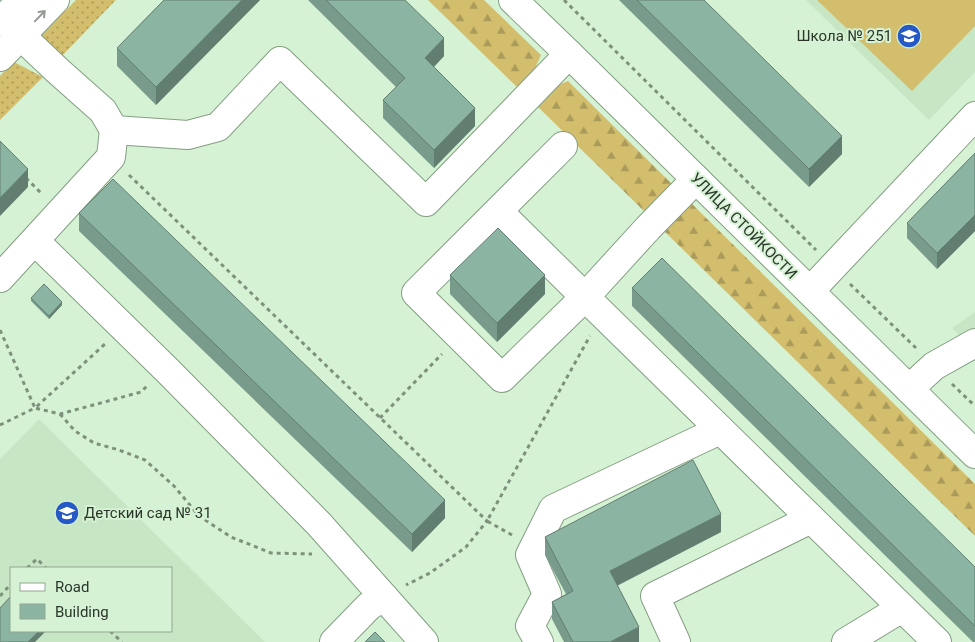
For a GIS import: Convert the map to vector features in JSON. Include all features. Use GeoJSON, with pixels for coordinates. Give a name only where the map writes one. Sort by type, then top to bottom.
{"type":"FeatureCollection","features":[{"type":"Feature","properties":{"kind":"street"},"geometry":{"type":"LineString","coordinates":[[0,57],[8,26],[22,0]]}},
{"type":"Feature","properties":{"kind":"street"},"geometry":{"type":"LineString","coordinates":[[8,26],[56,0]]}},
{"type":"Feature","properties":{"kind":"street","name":"УЛИЦА СТОЙКОСТИ"},"geometry":{"type":"LineString","coordinates":[[513,0],[975,454]]}},
{"type":"Feature","properties":{"kind":"street"},"geometry":{"type":"LineString","coordinates":[[0,278],[111,158],[114,130],[103,111],[8,26]]}},
{"type":"Feature","properties":{"kind":"street"},"geometry":{"type":"LineString","coordinates":[[114,130],[188,135],[218,127],[280,61],[426,202],[569,54]]}},
{"type":"Feature","properties":{"kind":"street"},"geometry":{"type":"LineString","coordinates":[[810,291],[975,116]]}},
{"type":"Feature","properties":{"kind":"street"},"geometry":{"type":"LineString","coordinates":[[563,146],[416,293],[502,378],[594,306],[648,228],[696,179]]}},
{"type":"Feature","properties":{"kind":"street"},"geometry":{"type":"LineString","coordinates":[[498,211],[936,642]]}},
{"type":"Feature","properties":{"kind":"street"},"geometry":{"type":"LineString","coordinates":[[35,241],[167,370],[319,524],[424,642]]}},
{"type":"Feature","properties":{"kind":"street"},"geometry":{"type":"LineString","coordinates":[[909,389],[934,366],[975,343]]}},
{"type":"Feature","properties":{"kind":"street"},"geometry":{"type":"LineString","coordinates":[[539,642],[530,626],[547,594],[530,555],[553,509],[720,430]]}},
{"type":"Feature","properties":{"kind":"street"},"geometry":{"type":"LineString","coordinates":[[676,642],[655,596],[811,519]]}},
{"type":"Feature","properties":{"kind":"street"},"geometry":{"type":"LineString","coordinates":[[334,642],[369,606],[384,597]]}},
{"type":"Feature","properties":{"kind":"street"},"geometry":{"type":"LineString","coordinates":[[856,640],[902,608]]}},
{"type":"Feature","properties":{"kind":"path"},"geometry":{"type":"LineString","coordinates":[[564,0],[832,267],[975,406]]}},
{"type":"Feature","properties":{"kind":"path"},"geometry":{"type":"LineString","coordinates":[[111,158],[487,521]]}},
{"type":"Feature","properties":{"kind":"path"},"geometry":{"type":"LineString","coordinates":[[21,173],[62,212]]}},
{"type":"Feature","properties":{"kind":"path"},"geometry":{"type":"LineString","coordinates":[[384,597],[430,573],[466,547],[487,521],[594,306]]}},
{"type":"Feature","properties":{"kind":"path"},"geometry":{"type":"LineString","coordinates":[[0,425],[35,408],[123,327]]}},
{"type":"Feature","properties":{"kind":"path"},"geometry":{"type":"LineString","coordinates":[[0,330],[35,408]]}},
{"type":"Feature","properties":{"kind":"path"},"geometry":{"type":"LineString","coordinates":[[380,418],[460,335]]}},
{"type":"Feature","properties":{"kind":"path"},"geometry":{"type":"LineString","coordinates":[[35,408],[60,414],[141,392],[167,370]]}},
{"type":"Feature","properties":{"kind":"path"},"geometry":{"type":"LineString","coordinates":[[60,414],[75,431],[94,442],[145,460],[174,486],[199,516],[231,537],[271,552],[318,555]]}},
{"type":"Feature","properties":{"kind":"path"},"geometry":{"type":"LineString","coordinates":[[28,567],[36,559],[45,567]]}},
{"type":"Feature","properties":{"kind":"path"},"geometry":{"type":"LineString","coordinates":[[0,596],[10,585]]}},
{"type":"Feature","properties":{"kind":"path"},"geometry":{"type":"LineString","coordinates":[[111,632],[122,642]]}},
{"type":"Feature","properties":{"kind":"shaded area","name":"Школа № 251"},"geometry":{"type":"Polygon","coordinates":[[[806,0],[975,0],[975,72],[929,120],[806,0]]]}},
{"type":"Feature","properties":{"kind":"shaded area"},"geometry":{"type":"Polygon","coordinates":[[[975,312],[975,350],[952,328],[975,312]]]}},
{"type":"Feature","properties":{"kind":"shaded area","name":"Детский сад № 31"},"geometry":{"type":"Polygon","coordinates":[[[39,419],[265,642],[0,642],[0,459],[39,419]]]}},
{"type":"Feature","properties":{"kind":"green space"},"geometry":{"type":"Polygon","coordinates":[[[76,0],[116,0],[57,61],[41,36],[76,0]]]}},
{"type":"Feature","properties":{"kind":"green space"},"geometry":{"type":"Polygon","coordinates":[[[428,0],[484,0],[541,55],[533,73],[518,88],[428,0]]]}},
{"type":"Feature","properties":{"kind":"green space","name":"Школа № 251"},"geometry":{"type":"Polygon","coordinates":[[[817,0],[975,0],[975,26],[912,91],[817,0]]]}},
{"type":"Feature","properties":{"kind":"green space"},"geometry":{"type":"Polygon","coordinates":[[[14,62],[43,77],[0,120],[0,76],[14,62]]]}},
{"type":"Feature","properties":{"kind":"green space"},"geometry":{"type":"Polygon","coordinates":[[[568,81],[674,186],[647,214],[535,104],[549,89],[568,81]]]}},
{"type":"Feature","properties":{"kind":"green space"},"geometry":{"type":"Polygon","coordinates":[[[687,199],[975,484],[975,536],[660,227],[687,199]]]}},
{"type":"Feature","properties":{"kind":"building"},"geometry":{"type":"Polygon","coordinates":[[[164,0],[242,0],[156,87],[117,48],[164,0]]]}},
{"type":"Feature","properties":{"kind":"building"},"geometry":{"type":"Polygon","coordinates":[[[326,0],[405,0],[444,38],[425,58],[475,108],[434,150],[383,100],[405,78],[326,0]]]}},
{"type":"Feature","properties":{"kind":"building"},"geometry":{"type":"Polygon","coordinates":[[[637,0],[704,0],[842,136],[809,169],[637,0]]]}},
{"type":"Feature","properties":{"kind":"building"},"geometry":{"type":"Polygon","coordinates":[[[0,141],[28,169],[0,198],[0,141]]]}},
{"type":"Feature","properties":{"kind":"building"},"geometry":{"type":"Polygon","coordinates":[[[975,153],[975,215],[937,253],[907,223],[975,153]]]}},
{"type":"Feature","properties":{"kind":"building"},"geometry":{"type":"Polygon","coordinates":[[[113,179],[445,500],[412,534],[79,213],[113,179]]]}},
{"type":"Feature","properties":{"kind":"building"},"geometry":{"type":"Polygon","coordinates":[[[498,228],[545,275],[497,323],[450,275],[498,228]]]}},
{"type":"Feature","properties":{"kind":"building"},"geometry":{"type":"Polygon","coordinates":[[[662,258],[975,567],[975,626],[632,288],[662,258]]]}},
{"type":"Feature","properties":{"kind":"building"},"geometry":{"type":"Polygon","coordinates":[[[44,284],[62,302],[49,316],[31,298],[44,284]]]}},
{"type":"Feature","properties":{"kind":"building"},"geometry":{"type":"Polygon","coordinates":[[[693,460],[721,514],[610,571],[639,627],[610,642],[573,642],[552,602],[573,591],[545,537],[693,460]]]}},
{"type":"Feature","properties":{"kind":"building"},"geometry":{"type":"Polygon","coordinates":[[[10,597],[10,632],[38,632],[28,642],[0,642],[0,608],[10,597]]]}},
{"type":"Feature","properties":{"kind":"building"},"geometry":{"type":"Polygon","coordinates":[[[375,632],[385,642],[365,642],[375,632]]]}},
{"type":"Feature","properties":{"kind":"place","name":"Школа № 251"},"geometry":{"type":"Point","coordinates":[909,36]}},
{"type":"Feature","properties":{"kind":"place","name":"Детский сад № 31"},"geometry":{"type":"Point","coordinates":[67,513]}}]}
